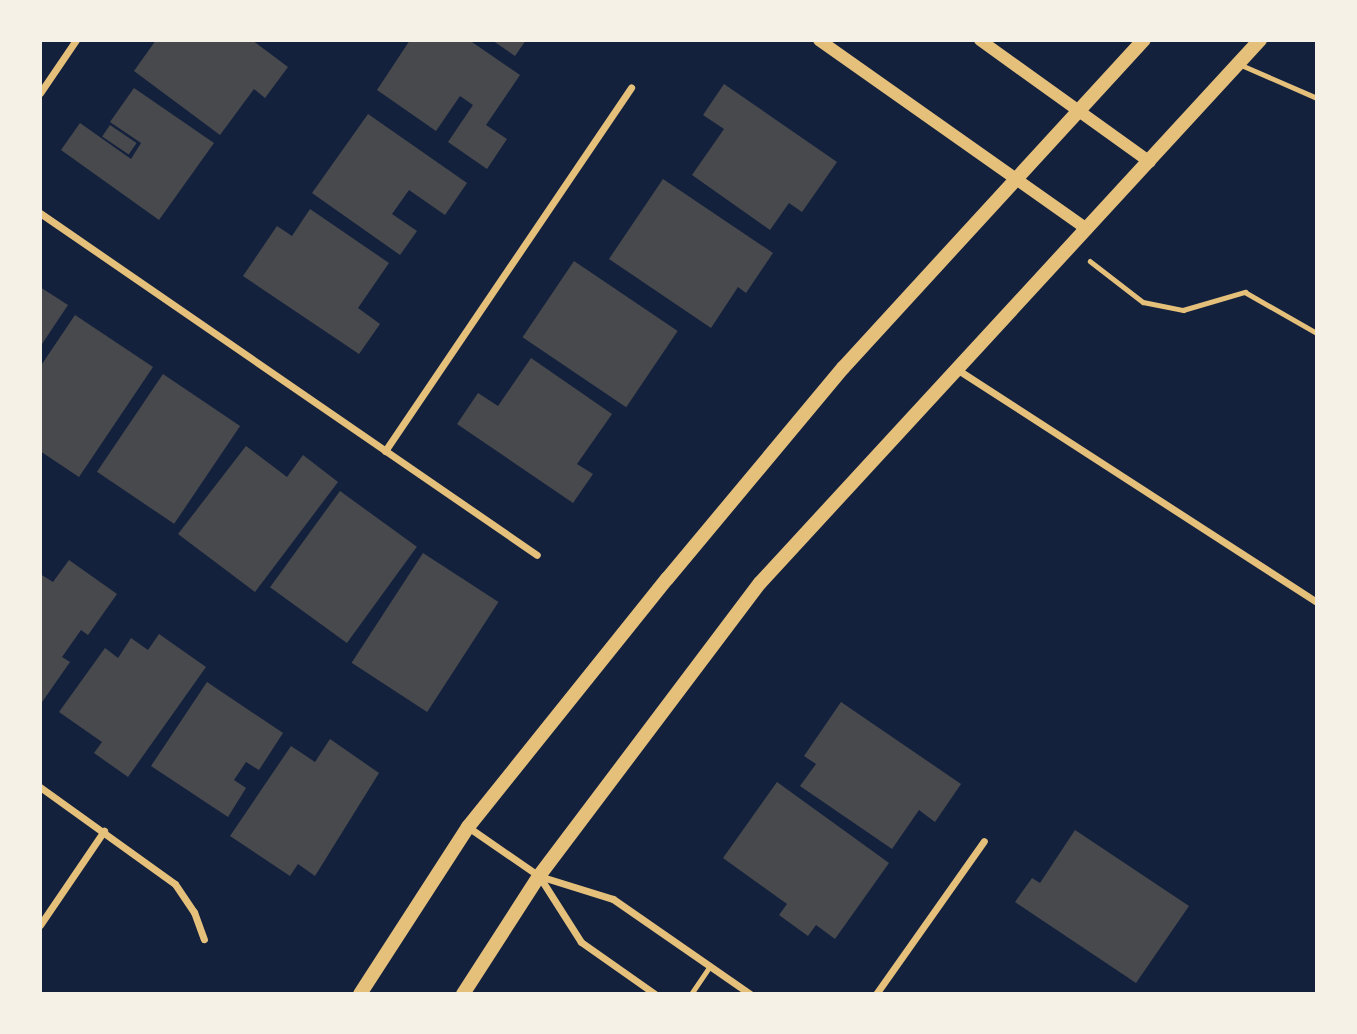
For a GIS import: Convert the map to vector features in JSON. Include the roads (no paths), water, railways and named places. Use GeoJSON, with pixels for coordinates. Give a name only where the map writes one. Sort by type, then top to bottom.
{"type":"FeatureCollection","features":[{"type":"Feature","properties":{"kind":"main road"},"geometry":{"type":"LineString","coordinates":[[360,994],[468,827],[825,389],[1144,40]]}},
{"type":"Feature","properties":{"kind":"main road"},"geometry":{"type":"LineString","coordinates":[[463,994],[539,876],[760,583],[954,368],[1150,163],[1260,40]]}},
{"type":"Feature","properties":{"kind":"street"},"geometry":{"type":"LineString","coordinates":[[40,93],[76,40]]}},
{"type":"Feature","properties":{"kind":"street"},"geometry":{"type":"LineString","coordinates":[[819,40],[1087,229]]}},
{"type":"Feature","properties":{"kind":"street"},"geometry":{"type":"LineString","coordinates":[[980,40],[1081,110],[1150,163]]}},
{"type":"Feature","properties":{"kind":"street"},"geometry":{"type":"LineString","coordinates":[[385,451],[631,87]]}},
{"type":"Feature","properties":{"kind":"street"},"geometry":{"type":"LineString","coordinates":[[40,213],[537,555]]}},
{"type":"Feature","properties":{"kind":"street"},"geometry":{"type":"LineString","coordinates":[[954,368],[1317,602]]}},
{"type":"Feature","properties":{"kind":"street"},"geometry":{"type":"LineString","coordinates":[[40,788],[175,884],[194,912],[204,939]]}},
{"type":"Feature","properties":{"kind":"street"},"geometry":{"type":"LineString","coordinates":[[468,827],[539,876],[612,899],[750,994]]}},
{"type":"Feature","properties":{"kind":"street"},"geometry":{"type":"LineString","coordinates":[[40,925],[104,831]]}},
{"type":"Feature","properties":{"kind":"street"},"geometry":{"type":"LineString","coordinates":[[876,994],[984,841]]}},
{"type":"Feature","properties":{"kind":"street"},"geometry":{"type":"LineString","coordinates":[[539,876],[581,942],[655,994]]}},
{"type":"Feature","properties":{"kind":"lane"},"geometry":{"type":"LineString","coordinates":[[1238,64],[1317,97]]}},
{"type":"Feature","properties":{"kind":"lane"},"geometry":{"type":"LineString","coordinates":[[691,994],[710,966]]}}]}
